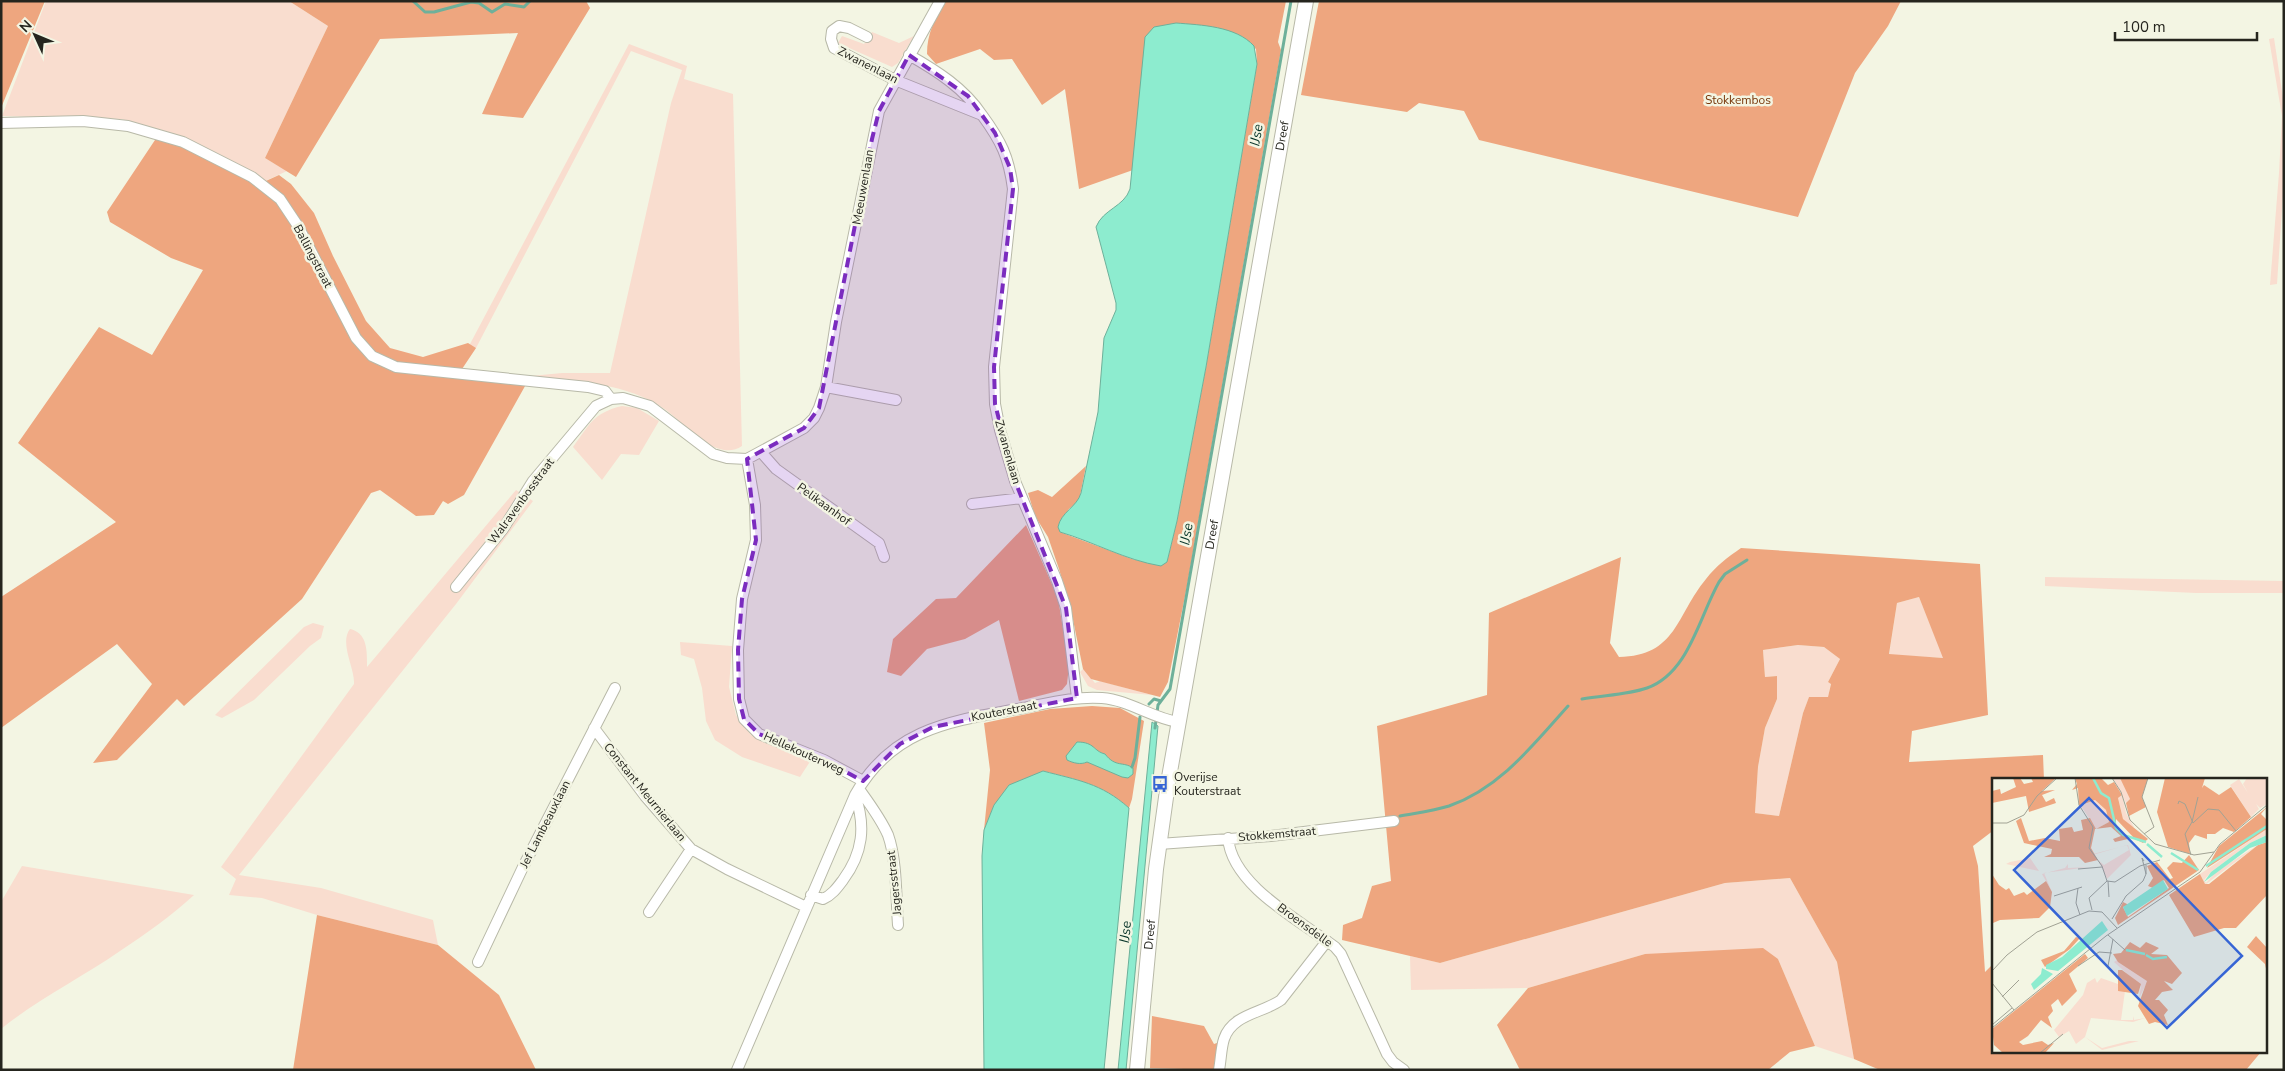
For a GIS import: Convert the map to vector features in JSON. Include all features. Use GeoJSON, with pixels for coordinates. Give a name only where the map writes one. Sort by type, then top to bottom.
{"type":"FeatureCollection","features":[{"type":"Feature","properties":{"kind":"main road","name":"Dreef"},"geometry":{"type":"LineString","coordinates":[[1137,1070],[1159,844],[1178,722],[1306,1]]}},
{"type":"Feature","properties":{"kind":"street","name":"Meeuwenlaan"},"geometry":{"type":"LineString","coordinates":[[747,459],[804,428],[814,418],[819,408],[826,387],[836,322],[879,111],[940,1]]}},
{"type":"Feature","properties":{"kind":"street","name":"Zwanenlaan"},"geometry":{"type":"LineString","coordinates":[[867,37],[849,28],[839,26],[832,31],[831,39],[834,48],[895,80],[982,115]]}},
{"type":"Feature","properties":{"kind":"street","name":"Zwanenlaan"},"geometry":{"type":"LineString","coordinates":[[909,56],[958,87],[968,96],[1004,149],[1012,182],[994,367],[996,404],[1000,430],[1022,498],[1057,581],[1066,608],[1077,698]]}},
{"type":"Feature","properties":{"kind":"street","name":"Ballingstraat"},"geometry":{"type":"LineString","coordinates":[[1,123],[83,121],[128,126],[183,142],[215,156],[252,177],[280,199],[298,226],[356,338],[372,356],[396,367],[588,386],[605,391],[611,399]]}},
{"type":"Feature","properties":{"kind":"street"},"geometry":{"type":"LineString","coordinates":[[826,387],[896,400]]}},
{"type":"Feature","properties":{"kind":"street"},"geometry":{"type":"LineString","coordinates":[[611,399],[623,398],[650,406],[714,454],[727,458],[747,459]]}},
{"type":"Feature","properties":{"kind":"street","name":"Walravenbosstraat"},"geometry":{"type":"LineString","coordinates":[[456,587],[502,529],[533,481],[596,406],[611,399]]}},
{"type":"Feature","properties":{"kind":"street","name":"Pelikaanhof"},"geometry":{"type":"LineString","coordinates":[[761,452],[776,469],[879,543],[884,557]]}},
{"type":"Feature","properties":{"kind":"street","name":"Hellekouterweg"},"geometry":{"type":"LineString","coordinates":[[747,459],[755,505],[756,540],[742,599],[738,650],[739,699],[744,719],[759,734],[824,760],[859,789]]}},
{"type":"Feature","properties":{"kind":"street"},"geometry":{"type":"LineString","coordinates":[[972,504],[1022,498]]}},
{"type":"Feature","properties":{"kind":"street","name":"Jef Lambeauxlaan"},"geometry":{"type":"LineString","coordinates":[[478,962],[523,866],[615,688]]}},
{"type":"Feature","properties":{"kind":"street","name":"Kouterstraat"},"geometry":{"type":"LineString","coordinates":[[737,1070],[811,895],[859,789],[880,760],[900,744],[933,727],[980,716],[1077,698],[1104,698],[1129,704],[1156,716],[1178,722]]}},
{"type":"Feature","properties":{"kind":"street","name":"Constant Meurnierlaan"},"geometry":{"type":"LineString","coordinates":[[594,728],[645,796],[691,849],[727,870],[806,907]]}},
{"type":"Feature","properties":{"kind":"street"},"geometry":{"type":"LineString","coordinates":[[811,895],[824,899],[830,896],[847,875],[856,858],[862,840],[859,789]]}},
{"type":"Feature","properties":{"kind":"street","name":"Jagersstraat"},"geometry":{"type":"LineString","coordinates":[[859,789],[888,836],[895,880],[898,924]]}},
{"type":"Feature","properties":{"kind":"street","name":"Stokkemstraat"},"geometry":{"type":"LineString","coordinates":[[1159,844],[1278,835],[1394,821]]}},
{"type":"Feature","properties":{"kind":"street","name":"Broensdelle"},"geometry":{"type":"LineString","coordinates":[[1228,838],[1228,849],[1239,869],[1250,882],[1267,897],[1327,941],[1341,954],[1387,1054],[1393,1062],[1404,1070]]}},
{"type":"Feature","properties":{"kind":"street"},"geometry":{"type":"LineString","coordinates":[[649,912],[691,849]]}},
{"type":"Feature","properties":{"kind":"street"},"geometry":{"type":"LineString","coordinates":[[1219,1070],[1224,1038],[1232,1026],[1245,1016],[1272,1006],[1281,1000],[1327,941]]}},
{"type":"Feature","properties":{"kind":"highlighted area"},"geometry":{"type":"Polygon","coordinates":[[[909,55],[968,96],[995,133],[1010,168],[1013,189],[994,367],[995,404],[1015,481],[1066,608],[1077,698],[933,727],[900,744],[863,781],[824,760],[759,734],[744,719],[739,699],[738,650],[742,599],[756,540],[747,459],[804,428],[819,408],[879,111],[909,55]]]}},
{"type":"Feature","properties":{"kind":"shaded area"},"geometry":{"type":"Polygon","coordinates":[[[46,1],[289,1],[328,26],[265,158],[287,171],[263,182],[165,133],[121,119],[2,116],[46,1]]]}},
{"type":"Feature","properties":{"kind":"shaded area"},"geometry":{"type":"Polygon","coordinates":[[[872,32],[899,43],[914,36],[898,63],[892,67],[838,43],[842,36],[864,44],[872,32]]]}},
{"type":"Feature","properties":{"kind":"shaded area"},"geometry":{"type":"Polygon","coordinates":[[[2274,38],[2284,105],[2284,180],[2277,284],[2270,285],[2282,116],[2269,39],[2274,38]]]}},
{"type":"Feature","properties":{"kind":"shaded area"},"geometry":{"type":"Polygon","coordinates":[[[629,44],[687,66],[684,79],[733,94],[742,446],[732,450],[722,450],[712,446],[666,410],[635,394],[584,382],[531,376],[562,373],[610,373],[671,103],[682,70],[631,51],[476,348],[461,369],[454,368],[470,344],[629,44]]]}},
{"type":"Feature","properties":{"kind":"shaded area"},"geometry":{"type":"Polygon","coordinates":[[[622,406],[637,408],[659,421],[639,455],[621,454],[602,480],[573,447],[593,420],[604,412],[622,406]]]}},
{"type":"Feature","properties":{"kind":"shaded area"},"geometry":{"type":"Polygon","coordinates":[[[516,490],[533,501],[456,604],[239,875],[321,888],[433,920],[438,945],[317,915],[262,898],[229,895],[236,879],[221,867],[354,684],[346,641],[350,629],[356,631],[363,639],[366,649],[367,667],[516,490]]]}},
{"type":"Feature","properties":{"kind":"shaded area"},"geometry":{"type":"Polygon","coordinates":[[[2045,577],[2284,581],[2284,593],[2196,593],[2045,586],[2045,577]]]}},
{"type":"Feature","properties":{"kind":"shaded area"},"geometry":{"type":"Polygon","coordinates":[[[1919,597],[1944,658],[1889,655],[1897,603],[1919,597]]]}},
{"type":"Feature","properties":{"kind":"shaded area"},"geometry":{"type":"Polygon","coordinates":[[[313,623],[324,626],[321,638],[310,646],[254,700],[222,718],[215,715],[304,627],[313,623]]]}},
{"type":"Feature","properties":{"kind":"shaded area"},"geometry":{"type":"Polygon","coordinates":[[[680,642],[732,646],[729,687],[736,715],[751,735],[811,760],[800,777],[742,757],[715,740],[706,721],[702,688],[694,659],[681,655],[680,642]]]}},
{"type":"Feature","properties":{"kind":"shaded area"},"geometry":{"type":"Polygon","coordinates":[[[1798,645],[1824,647],[1840,659],[1828,682],[1831,683],[1828,698],[1809,697],[1803,713],[1779,816],[1755,813],[1758,767],[1765,728],[1777,699],[1777,676],[1765,677],[1763,650],[1798,645]]]}},
{"type":"Feature","properties":{"kind":"shaded area"},"geometry":{"type":"Polygon","coordinates":[[[1083,669],[1095,683],[1100,681],[1152,695],[1097,690],[1088,686],[1080,672],[1083,669]]]}},
{"type":"Feature","properties":{"kind":"shaded area"},"geometry":{"type":"Polygon","coordinates":[[[22,866],[194,895],[139,938],[30,1008],[1,1029],[1,902],[22,866]]]}},
{"type":"Feature","properties":{"kind":"shaded area"},"geometry":{"type":"Polygon","coordinates":[[[1790,878],[1837,962],[1854,1059],[1815,1046],[1778,959],[1645,954],[1528,988],[1411,990],[1410,956],[1440,963],[1725,883],[1790,878]]]}},
{"type":"Feature","properties":{"kind":"green space"},"geometry":{"type":"Polygon","coordinates":[[[1,1],[45,1],[1,108],[1,1]]]}},
{"type":"Feature","properties":{"kind":"green space"},"geometry":{"type":"Polygon","coordinates":[[[289,1],[586,1],[590,8],[523,118],[482,114],[518,33],[380,39],[296,177],[265,158],[328,26],[289,1]]]}},
{"type":"Feature","properties":{"kind":"green space"},"geometry":{"type":"Polygon","coordinates":[[[945,1],[1286,1],[1278,42],[1281,50],[1187,586],[1168,682],[1160,697],[1091,679],[1083,669],[1071,610],[1059,569],[1048,537],[1035,516],[1028,493],[1038,490],[1052,497],[1086,466],[1079,501],[1069,509],[1059,523],[1060,532],[1132,559],[1144,562],[1167,562],[1177,521],[1206,367],[1257,64],[1256,49],[1241,36],[1215,28],[1176,23],[1138,112],[1133,170],[1079,189],[1065,89],[1042,105],[1012,59],[994,60],[980,49],[936,64],[927,54],[928,39],[932,26],[945,1]]]}},
{"type":"Feature","properties":{"kind":"green space","name":"Stokkembos"},"geometry":{"type":"Polygon","coordinates":[[[1319,1],[1901,1],[1888,26],[1855,73],[1798,217],[1479,140],[1464,111],[1419,103],[1407,112],[1301,95],[1319,1]]]}},
{"type":"Feature","properties":{"kind":"green space"},"geometry":{"type":"Polygon","coordinates":[[[157,137],[207,158],[257,185],[279,175],[291,184],[314,213],[333,256],[366,321],[390,348],[423,357],[468,343],[476,348],[462,369],[529,379],[464,495],[448,504],[443,501],[434,515],[416,516],[380,490],[371,493],[302,599],[184,706],[177,699],[117,760],[93,763],[152,684],[117,644],[1,728],[1,597],[116,522],[18,443],[99,327],[152,355],[203,270],[171,258],[110,222],[107,212],[157,137]]]}},
{"type":"Feature","properties":{"kind":"green space"},"geometry":{"type":"Polygon","coordinates":[[[1026,525],[1058,598],[1069,666],[1067,684],[1062,690],[1019,701],[999,620],[965,639],[927,649],[901,676],[887,672],[893,639],[936,599],[956,598],[1026,525]]]}},
{"type":"Feature","properties":{"kind":"green space"},"geometry":{"type":"Polygon","coordinates":[[[1741,548],[1980,564],[1988,715],[1912,731],[1909,762],[2043,755],[2044,778],[1992,778],[1992,832],[1973,846],[1978,866],[1985,972],[1992,965],[1992,1054],[2259,1054],[2246,1070],[1880,1070],[1854,1059],[1837,962],[1790,878],[1725,883],[1440,963],[1342,940],[1343,925],[1362,918],[1372,886],[1391,881],[1377,726],[1487,695],[1489,613],[1621,557],[1610,643],[1619,657],[1638,655],[1653,649],[1664,641],[1673,631],[1706,579],[1727,558],[1741,548]],[[1919,597],[1897,603],[1889,654],[1943,658],[1919,597]],[[1798,645],[1763,650],[1765,677],[1777,676],[1777,699],[1765,728],[1758,767],[1755,813],[1779,816],[1803,713],[1809,697],[1828,697],[1831,684],[1828,682],[1840,659],[1824,647],[1798,645]]]}},
{"type":"Feature","properties":{"kind":"green space"},"geometry":{"type":"Polygon","coordinates":[[[1092,706],[1120,708],[1144,721],[1129,808],[1109,793],[1098,788],[1078,780],[1043,771],[994,805],[984,830],[990,770],[984,723],[1050,709],[1092,706]]]}},
{"type":"Feature","properties":{"kind":"green space"},"geometry":{"type":"Polygon","coordinates":[[[317,915],[438,945],[499,995],[536,1070],[293,1070],[317,915]]]}},
{"type":"Feature","properties":{"kind":"green space"},"geometry":{"type":"Polygon","coordinates":[[[1763,948],[1778,959],[1815,1046],[1790,1052],[1768,1070],[1520,1070],[1497,1025],[1528,988],[1645,954],[1763,948]]]}},
{"type":"Feature","properties":{"kind":"green space"},"geometry":{"type":"Polygon","coordinates":[[[1152,1016],[1204,1026],[1214,1044],[1220,1042],[1217,1070],[1150,1068],[1152,1016]]]}},
{"type":"Feature","properties":{"kind":"water"},"geometry":{"type":"Polygon","coordinates":[[[1176,23],[1218,28],[1238,34],[1254,46],[1257,64],[1206,367],[1177,521],[1167,562],[1161,566],[1135,560],[1060,532],[1058,527],[1062,517],[1076,502],[1081,493],[1098,412],[1104,338],[1116,310],[1116,303],[1096,227],[1103,216],[1123,200],[1130,189],[1145,37],[1154,27],[1176,23]]]}},
{"type":"Feature","properties":{"kind":"water"},"geometry":{"type":"Polygon","coordinates":[[[1152,722],[1158,726],[1126,1070],[1118,1070],[1152,722]]]}},
{"type":"Feature","properties":{"kind":"water"},"geometry":{"type":"Polygon","coordinates":[[[1077,742],[1087,743],[1116,763],[1133,768],[1133,774],[1128,778],[1122,777],[1087,762],[1077,763],[1067,760],[1066,756],[1077,742]]]}},
{"type":"Feature","properties":{"kind":"water"},"geometry":{"type":"Polygon","coordinates":[[[1043,771],[1078,780],[1098,788],[1109,793],[1129,808],[1104,1070],[984,1070],[982,856],[984,830],[994,805],[1009,785],[1043,771]]]}},
{"type":"Feature","properties":{"kind":"waterway"},"geometry":{"type":"LineString","coordinates":[[413,1],[425,12],[434,12],[471,2],[479,3],[492,12],[505,4],[524,7],[530,1]]}},
{"type":"Feature","properties":{"kind":"waterway","name":"IJse"},"geometry":{"type":"LineString","coordinates":[[1155,728],[1158,705],[1170,689],[1291,1]]}},
{"type":"Feature","properties":{"kind":"waterway"},"geometry":{"type":"LineString","coordinates":[[1582,699],[1623,694],[1647,688],[1661,681],[1683,657],[1719,582],[1725,574],[1747,560]]}},
{"type":"Feature","properties":{"kind":"waterway"},"geometry":{"type":"LineString","coordinates":[[1149,704],[1154,699],[1161,701]]}},
{"type":"Feature","properties":{"kind":"waterway"},"geometry":{"type":"LineString","coordinates":[[1400,816],[1449,806],[1484,788],[1514,764],[1568,706]]}},
{"type":"Feature","properties":{"kind":"waterway"},"geometry":{"type":"LineString","coordinates":[[1132,767],[1135,758],[1140,717]]}},
{"type":"Feature","properties":{"kind":"place","name":"Overijse Kouterstraat"},"geometry":{"type":"Point","coordinates":[1160,784]}}]}
